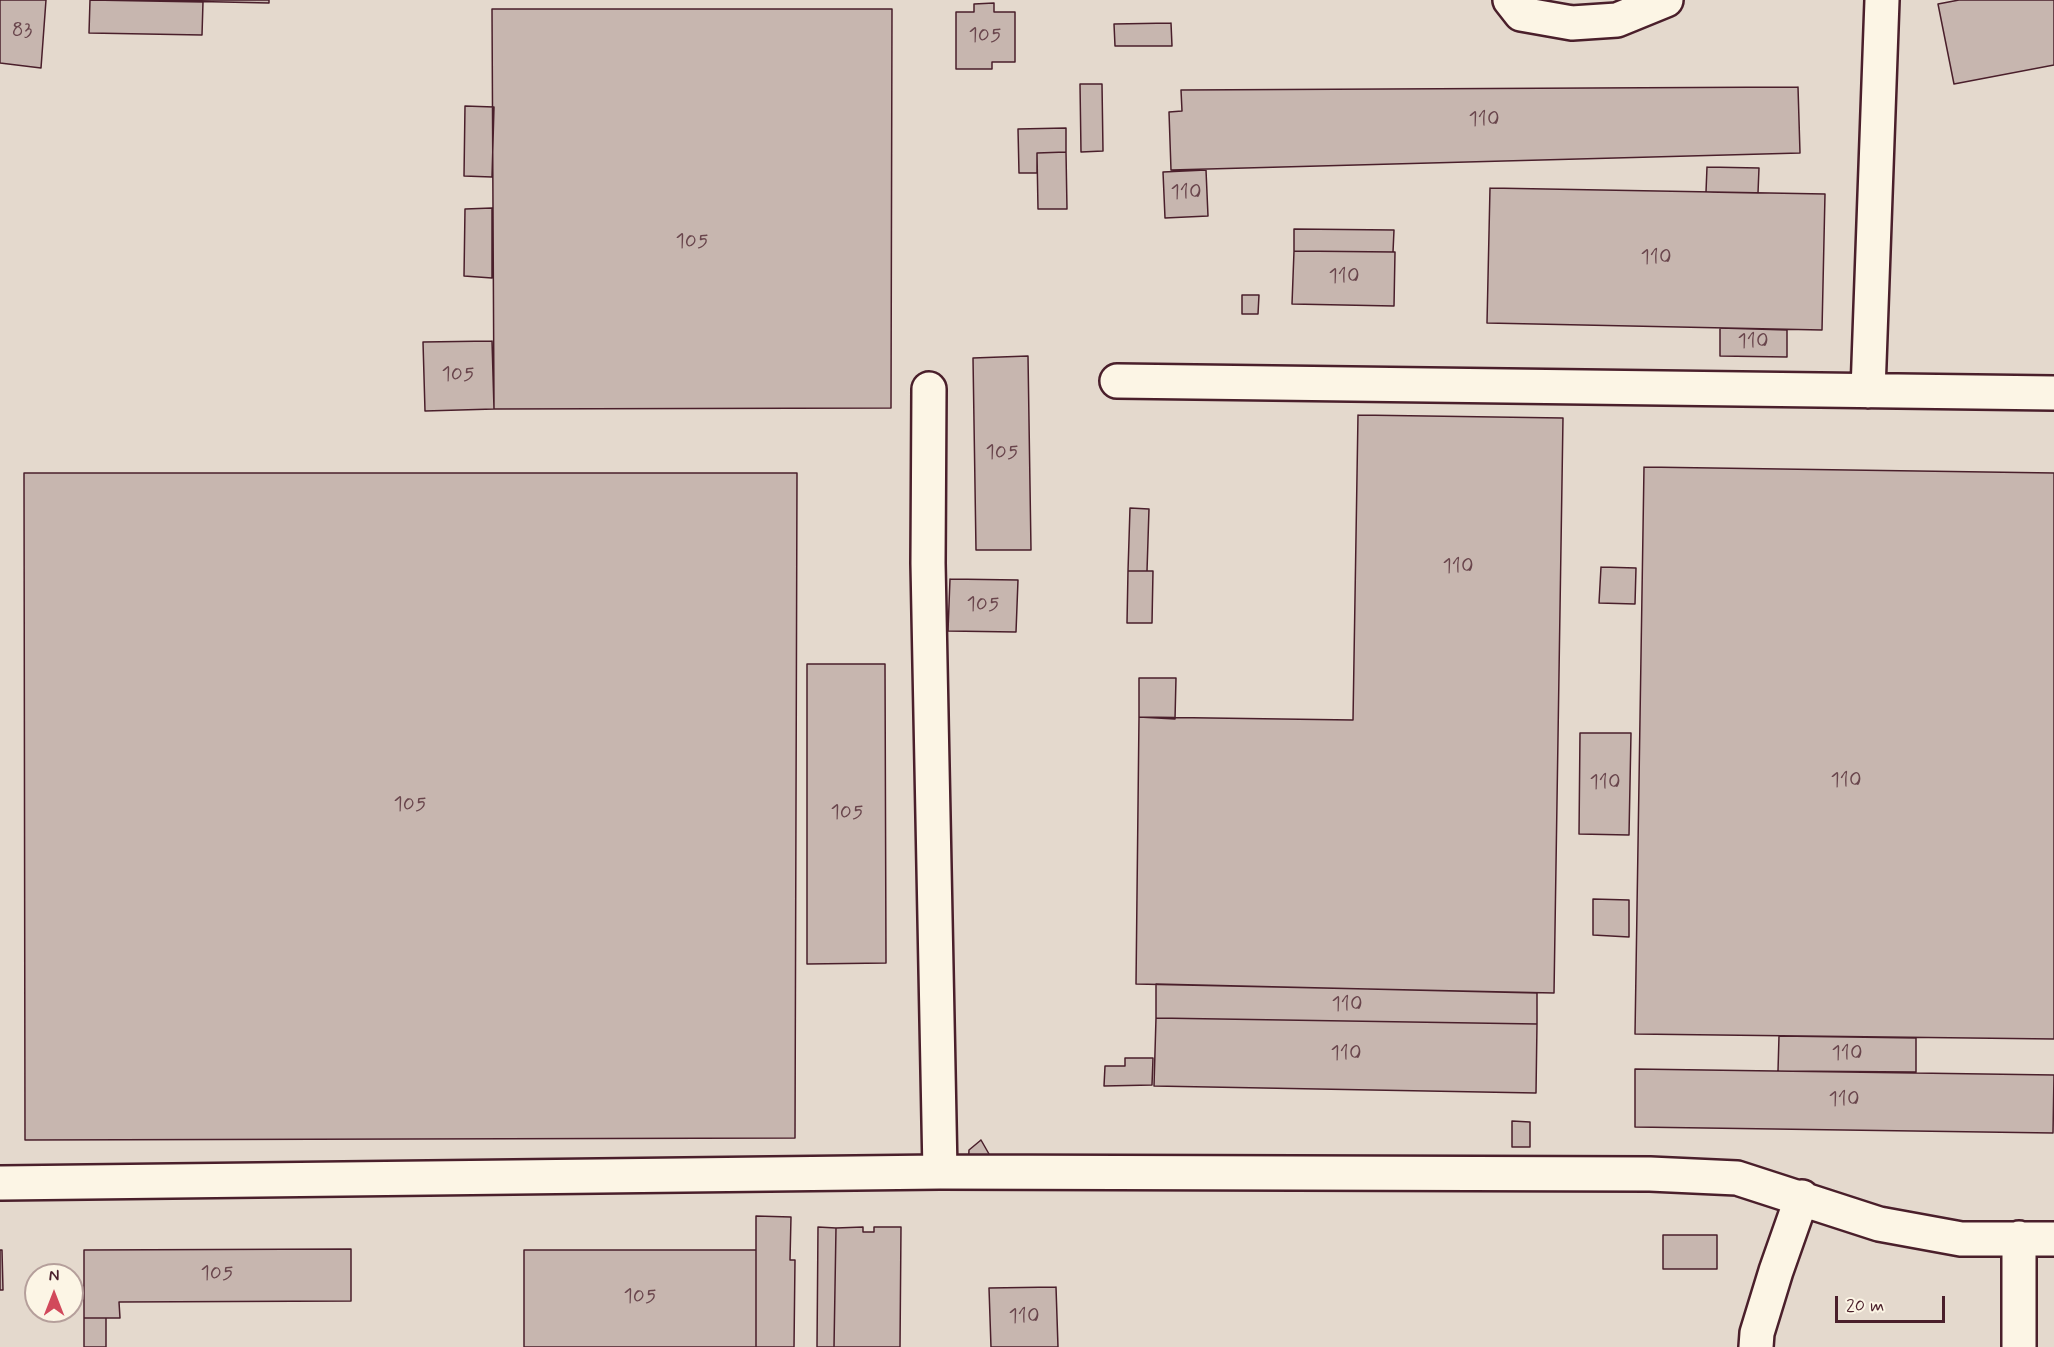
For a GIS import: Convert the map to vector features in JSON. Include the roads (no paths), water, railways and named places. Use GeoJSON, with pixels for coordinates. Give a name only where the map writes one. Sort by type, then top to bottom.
{"type":"FeatureCollection","features":[{"type":"Feature","properties":{"kind":"street"},"geometry":{"type":"LineString","coordinates":[[1509,0],[1521,14],[1572,23],[1617,20],[1666,0]]}},
{"type":"Feature","properties":{"kind":"street"},"geometry":{"type":"LineString","coordinates":[[1868,391],[1882,0]]}},
{"type":"Feature","properties":{"kind":"street"},"geometry":{"type":"LineString","coordinates":[[1117,381],[2054,393]]}},
{"type":"Feature","properties":{"kind":"street"},"geometry":{"type":"LineString","coordinates":[[929,390],[928,563],[940,1172]]}},
{"type":"Feature","properties":{"kind":"street"},"geometry":{"type":"LineString","coordinates":[[2,1183],[940,1172],[1650,1174],[1737,1178],[1802,1197],[1879,1224],[1961,1239],[2054,1239]]}},
{"type":"Feature","properties":{"kind":"street"},"geometry":{"type":"LineString","coordinates":[[1756,1347],[1757,1333],[1776,1271],[1802,1197]]}},
{"type":"Feature","properties":{"kind":"street"},"geometry":{"type":"LineString","coordinates":[[2019,1238],[2019,1347]]}}]}
